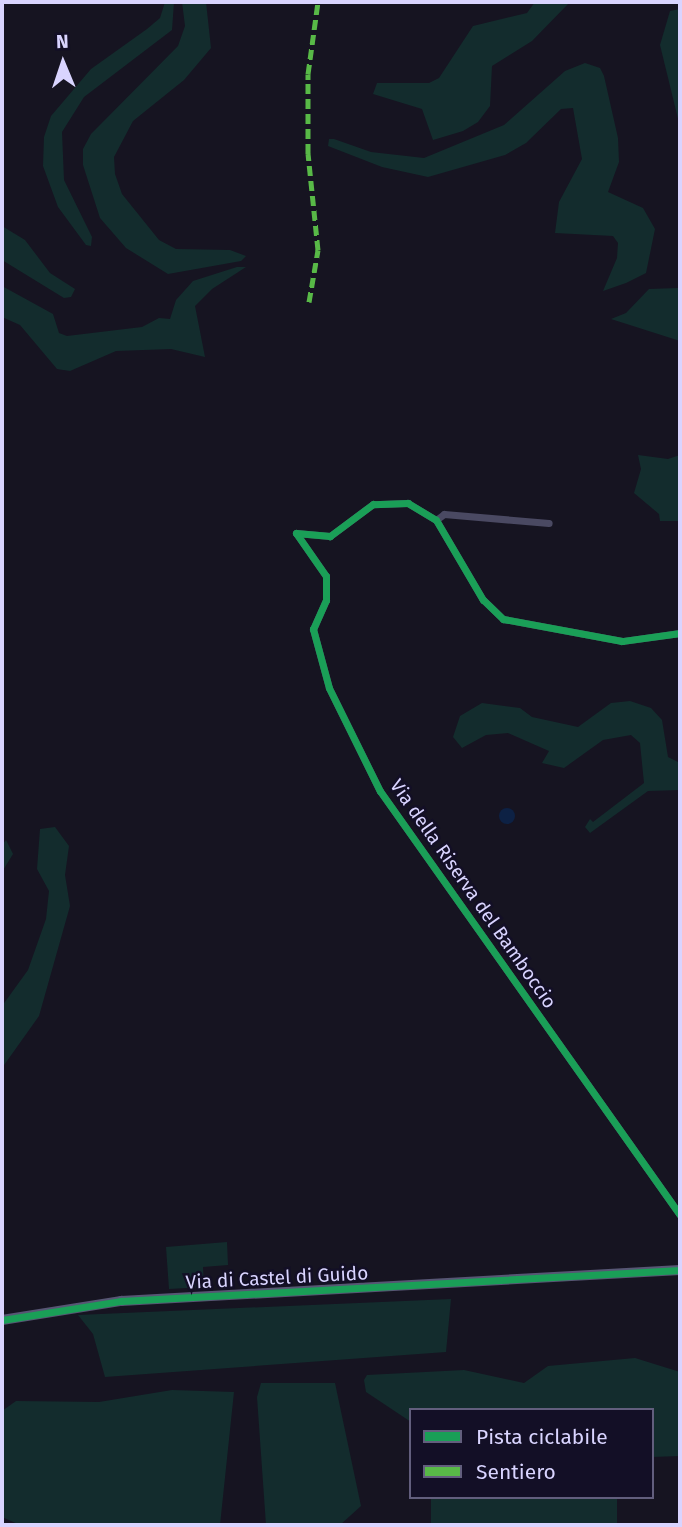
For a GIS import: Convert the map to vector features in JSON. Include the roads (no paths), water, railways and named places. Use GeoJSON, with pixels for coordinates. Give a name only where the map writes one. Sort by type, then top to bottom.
{"type":"FeatureCollection","features":[{"type":"Feature","properties":{"kind":"street","name":"Via della Riserva del Bamboccio"},"geometry":{"type":"LineString","coordinates":[[436,520],[418,506],[388,501],[366,508],[330,536],[296,533],[327,580],[326,600],[313,629],[329,688],[380,791],[680,1215]]}},
{"type":"Feature","properties":{"kind":"street"},"geometry":{"type":"LineString","coordinates":[[549,523],[444,514],[436,520],[483,600],[503,619],[622,640],[680,633]]}},
{"type":"Feature","properties":{"kind":"street","name":"Via di Castel di Guido"},"geometry":{"type":"LineString","coordinates":[[2,1320],[113,1302],[680,1270]]}},
{"type":"Feature","properties":{"kind":"water"},"geometry":{"type":"Polygon","coordinates":[[[504,808],[510,808],[515,816],[513,822],[504,824],[499,819],[499,813],[504,808]]]}}]}
